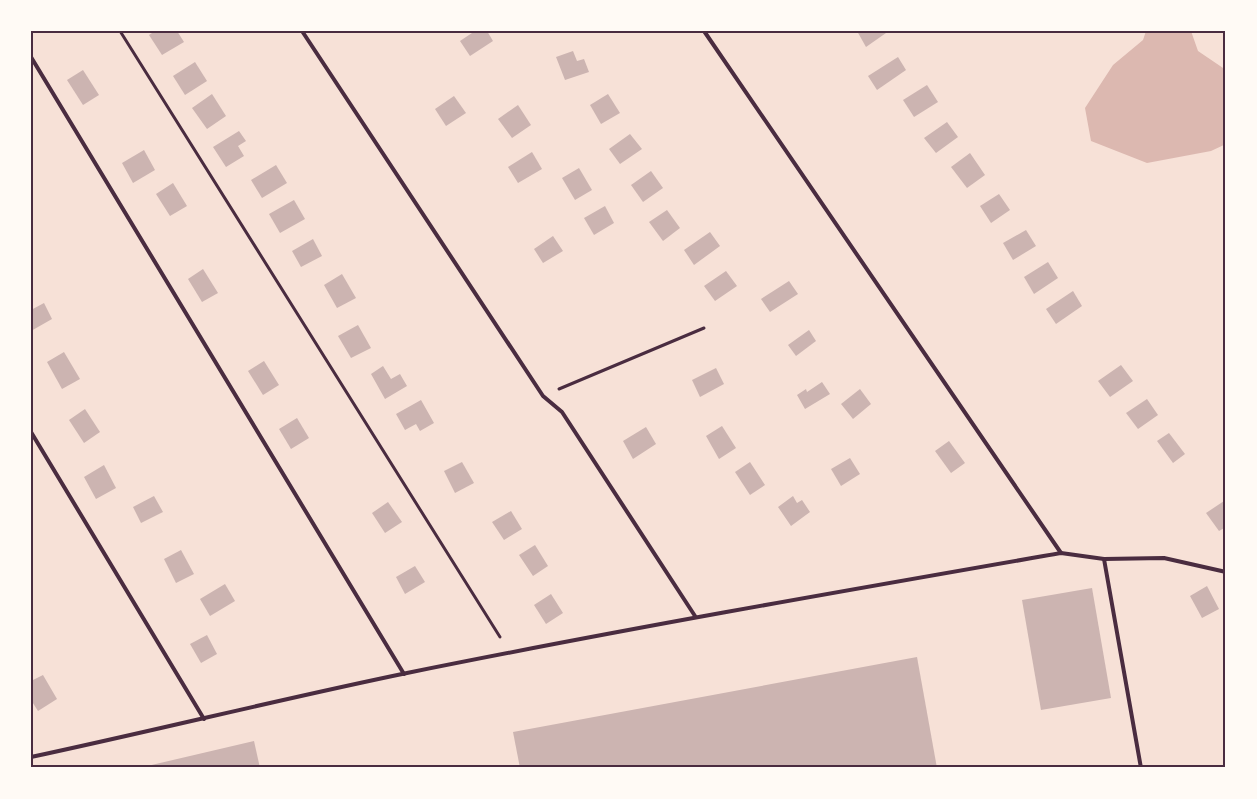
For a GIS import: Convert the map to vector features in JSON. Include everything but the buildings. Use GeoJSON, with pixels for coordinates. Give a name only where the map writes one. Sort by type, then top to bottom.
{"type":"FeatureCollection","features":[{"type":"Feature","properties":{"kind":"lane"},"geometry":{"type":"LineString","coordinates":[[302,31],[542,396],[562,412],[695,616]]}},
{"type":"Feature","properties":{"kind":"lane"},"geometry":{"type":"LineString","coordinates":[[704,31],[1061,553]]}},
{"type":"Feature","properties":{"kind":"lane"},"geometry":{"type":"LineString","coordinates":[[31,57],[404,674]]}},
{"type":"Feature","properties":{"kind":"lane"},"geometry":{"type":"LineString","coordinates":[[31,432],[204,719]]}},
{"type":"Feature","properties":{"kind":"lane"},"geometry":{"type":"LineString","coordinates":[[31,757],[404,674],[695,616],[1061,553],[1104,559],[1164,558],[1226,572]]}},
{"type":"Feature","properties":{"kind":"lane"},"geometry":{"type":"LineString","coordinates":[[1104,559],[1141,768]]}},
{"type":"Feature","properties":{"kind":"path"},"geometry":{"type":"LineString","coordinates":[[120,31],[510,653]]}},
{"type":"Feature","properties":{"kind":"path"},"geometry":{"type":"LineString","coordinates":[[542,396],[704,328]]}},
{"type":"Feature","properties":{"kind":"shaded area"},"geometry":{"type":"Polygon","coordinates":[[[1146,31],[1191,31],[1198,51],[1226,70],[1226,144],[1211,151],[1147,163],[1091,141],[1085,108],[1113,65],[1143,40],[1146,31]]]}}]}
